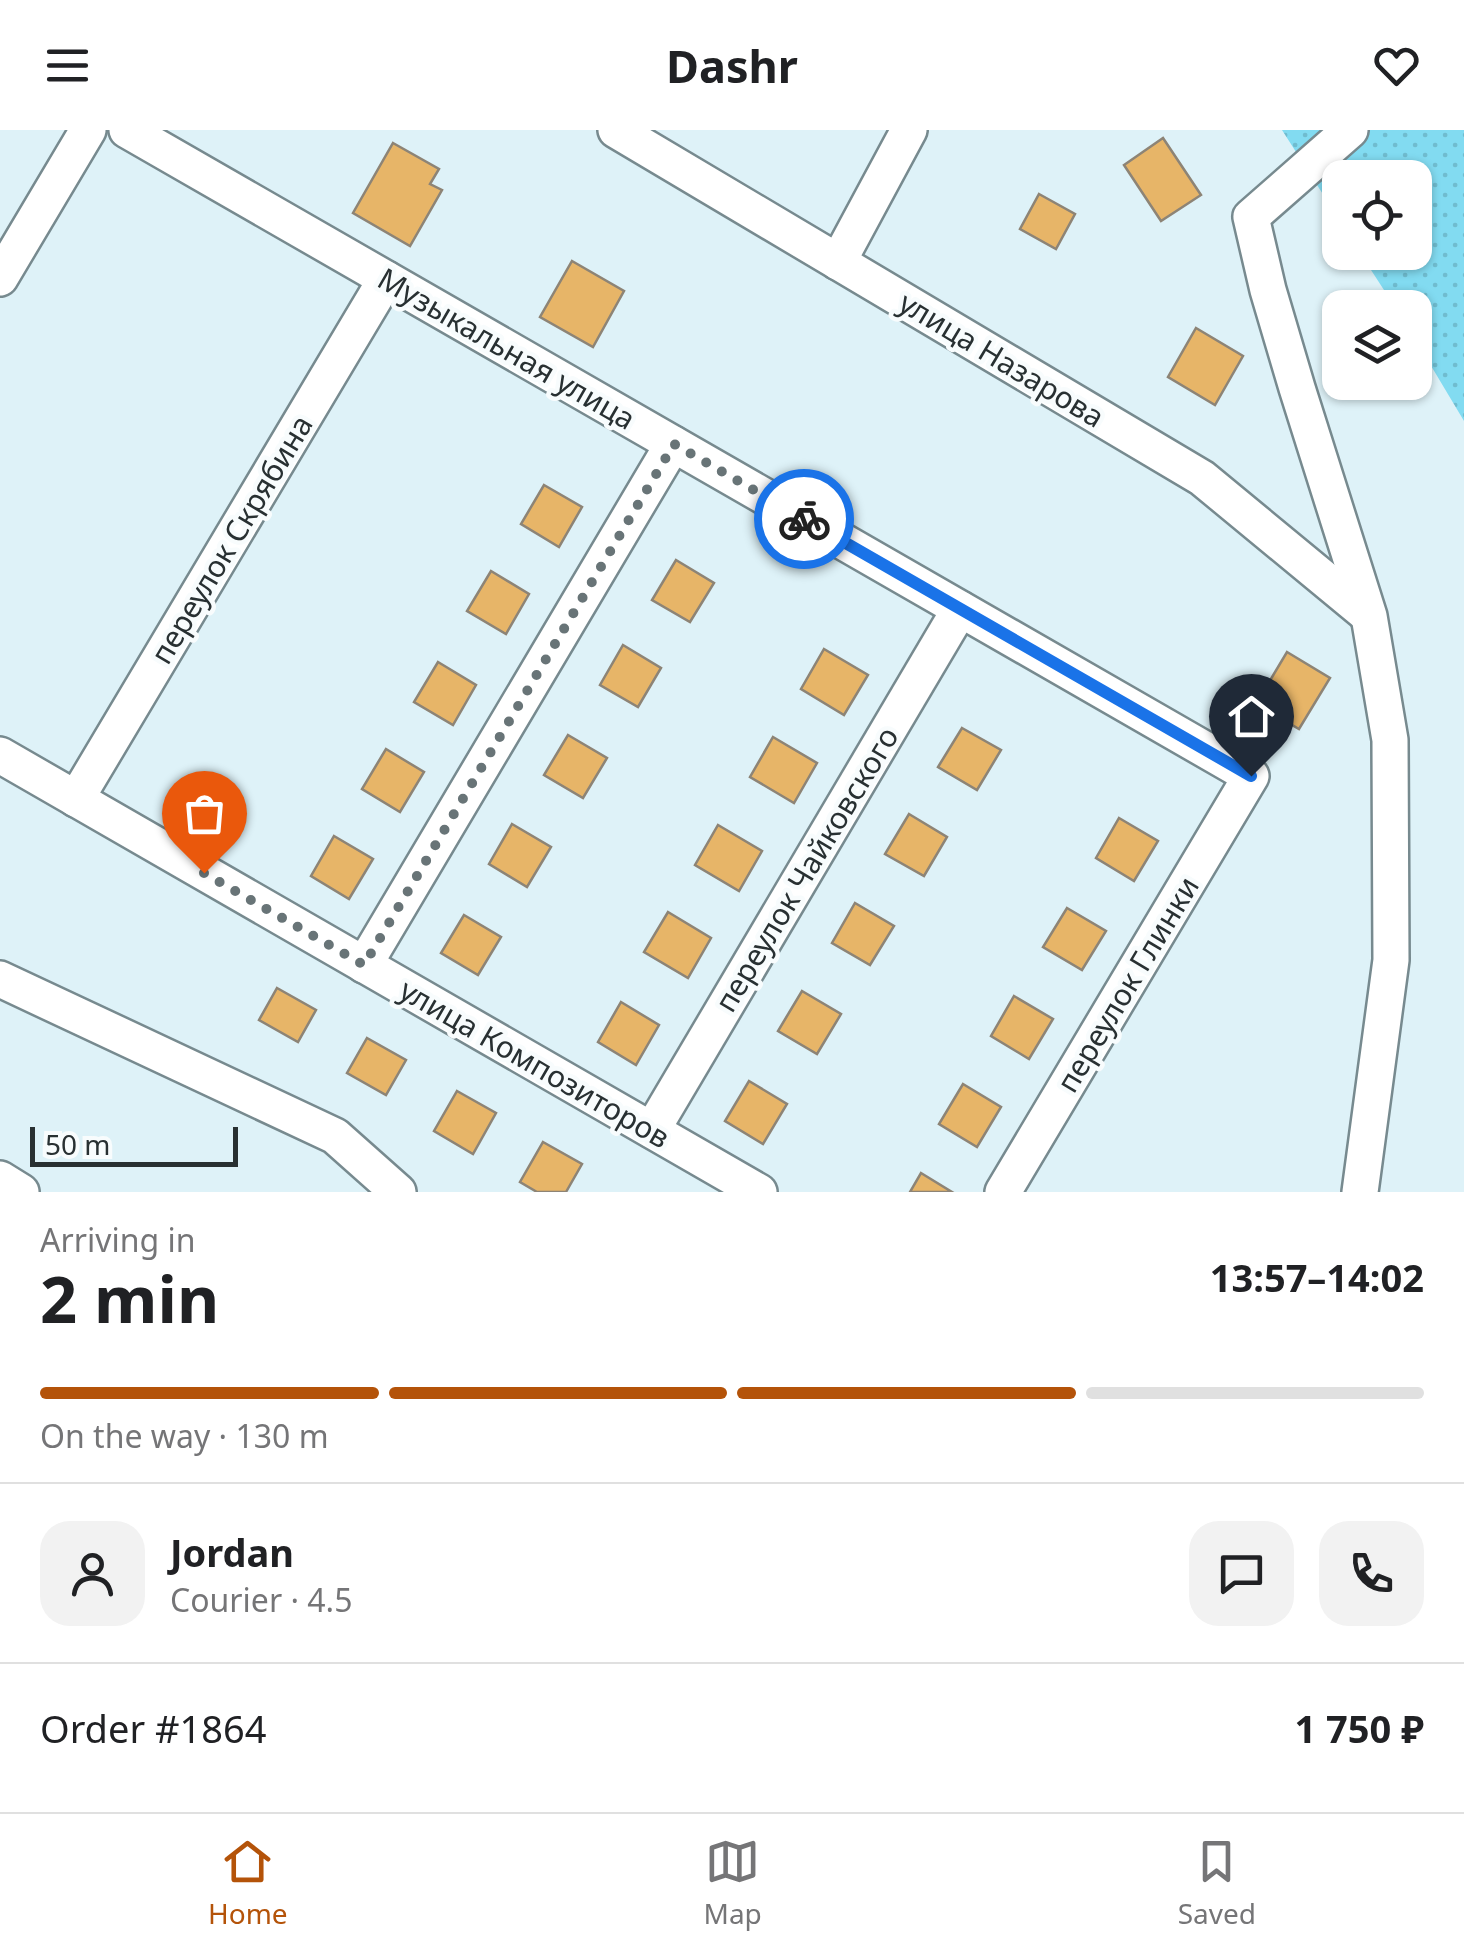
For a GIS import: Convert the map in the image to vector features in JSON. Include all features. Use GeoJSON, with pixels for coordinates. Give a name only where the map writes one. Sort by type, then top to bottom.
{"type":"FeatureCollection","features":[{"type":"Feature","properties":{"kind":"street"},"geometry":{"type":"LineString","coordinates":[[0,278],[88,130]]}},
{"type":"Feature","properties":{"kind":"street","name":"Музыкальная улица"},"geometry":{"type":"LineString","coordinates":[[127,130],[1251,776]]}},
{"type":"Feature","properties":{"kind":"street","name":"улица Назарова"},"geometry":{"type":"LineString","coordinates":[[616,130],[1202,478],[1369,616]]}},
{"type":"Feature","properties":{"kind":"street"},"geometry":{"type":"LineString","coordinates":[[838,262],[908,130]]}},
{"type":"Feature","properties":{"kind":"street"},"geometry":{"type":"LineString","coordinates":[[1350,130],[1251,218],[1296,388],[1369,616],[1390,740],[1391,960],[1360,1192]]}},
{"type":"Feature","properties":{"kind":"street","name":"переулок Скрябина"},"geometry":{"type":"LineString","coordinates":[[76,799],[386,279]]}},
{"type":"Feature","properties":{"kind":"street"},"geometry":{"type":"LineString","coordinates":[[364,965],[674,444]]}},
{"type":"Feature","properties":{"kind":"street","name":"переулок Чайковского"},"geometry":{"type":"LineString","coordinates":[[652,1130],[960,609]]}},
{"type":"Feature","properties":{"kind":"street","name":"улица Композиторов"},"geometry":{"type":"LineString","coordinates":[[0,755],[758,1192]]}},
{"type":"Feature","properties":{"kind":"street","name":"переулок Глинки"},"geometry":{"type":"LineString","coordinates":[[1003,1192],[1251,776]]}},
{"type":"Feature","properties":{"kind":"street"},"geometry":{"type":"LineString","coordinates":[[0,979],[335,1136],[398,1192]]}},
{"type":"Feature","properties":{"kind":"street"},"geometry":{"type":"LineString","coordinates":[[0,1179],[21,1192]]}},
{"type":"Feature","properties":{"kind":"shaded area"},"geometry":{"type":"Polygon","coordinates":[[[1282,130],[1464,130],[1464,421],[1432,367],[1432,290],[1384,290],[1371,270],[1432,270],[1432,160],[1322,160],[1322,193],[1282,130]]]}},
{"type":"Feature","properties":{"kind":"building"},"geometry":{"type":"Polygon","coordinates":[[[1163,138],[1201,195],[1161,221],[1124,165],[1163,138]]]}},
{"type":"Feature","properties":{"kind":"building"},"geometry":{"type":"Polygon","coordinates":[[[393,143],[439,169],[430,184],[442,190],[410,246],[353,213],[393,143]]]}},
{"type":"Feature","properties":{"kind":"building"},"geometry":{"type":"Polygon","coordinates":[[[1039,194],[1075,214],[1056,249],[1020,229],[1039,194]]]}},
{"type":"Feature","properties":{"kind":"building"},"geometry":{"type":"Polygon","coordinates":[[[572,261],[624,291],[593,347],[540,317],[572,261]]]}},
{"type":"Feature","properties":{"kind":"building"},"geometry":{"type":"Polygon","coordinates":[[[1196,328],[1243,356],[1215,405],[1168,377],[1196,328]]]}},
{"type":"Feature","properties":{"kind":"building"},"geometry":{"type":"Polygon","coordinates":[[[544,485],[582,507],[559,547],[521,524],[544,485]]]}},
{"type":"Feature","properties":{"kind":"building"},"geometry":{"type":"Polygon","coordinates":[[[676,560],[714,583],[690,622],[652,600],[676,560]]]}},
{"type":"Feature","properties":{"kind":"building"},"geometry":{"type":"Polygon","coordinates":[[[491,571],[529,594],[506,634],[467,611],[491,571]]]}},
{"type":"Feature","properties":{"kind":"building"},"geometry":{"type":"Polygon","coordinates":[[[623,645],[661,668],[638,707],[600,685],[623,645]]]}},
{"type":"Feature","properties":{"kind":"building"},"geometry":{"type":"Polygon","coordinates":[[[824,649],[868,675],[844,715],[801,689],[824,649]]]}},
{"type":"Feature","properties":{"kind":"building"},"geometry":{"type":"Polygon","coordinates":[[[1287,652],[1330,678],[1299,729],[1256,704],[1287,652]]]}},
{"type":"Feature","properties":{"kind":"building"},"geometry":{"type":"Polygon","coordinates":[[[438,662],[476,685],[453,725],[414,702],[438,662]]]}},
{"type":"Feature","properties":{"kind":"building"},"geometry":{"type":"Polygon","coordinates":[[[962,728],[1001,750],[977,790],[938,767],[962,728]]]}},
{"type":"Feature","properties":{"kind":"building"},"geometry":{"type":"Polygon","coordinates":[[[568,735],[607,758],[583,798],[544,775],[568,735]]]}},
{"type":"Feature","properties":{"kind":"building"},"geometry":{"type":"Polygon","coordinates":[[[773,737],[817,763],[794,803],[750,777],[773,737]]]}},
{"type":"Feature","properties":{"kind":"building"},"geometry":{"type":"Polygon","coordinates":[[[386,749],[424,772],[400,812],[362,789],[386,749]]]}},
{"type":"Feature","properties":{"kind":"building"},"geometry":{"type":"Polygon","coordinates":[[[909,814],[947,837],[924,876],[885,854],[909,814]]]}},
{"type":"Feature","properties":{"kind":"building"},"geometry":{"type":"Polygon","coordinates":[[[1119,818],[1158,841],[1134,881],[1096,858],[1119,818]]]}},
{"type":"Feature","properties":{"kind":"building"},"geometry":{"type":"Polygon","coordinates":[[[512,824],[551,847],[527,887],[489,864],[512,824]]]}},
{"type":"Feature","properties":{"kind":"building"},"geometry":{"type":"Polygon","coordinates":[[[718,825],[762,851],[739,891],[695,865],[718,825]]]}},
{"type":"Feature","properties":{"kind":"building"},"geometry":{"type":"Polygon","coordinates":[[[334,836],[373,859],[349,899],[311,876],[334,836]]]}},
{"type":"Feature","properties":{"kind":"building"},"geometry":{"type":"Polygon","coordinates":[[[855,903],[894,926],[870,965],[832,943],[855,903]]]}},
{"type":"Feature","properties":{"kind":"building"},"geometry":{"type":"Polygon","coordinates":[[[1067,908],[1106,931],[1082,970],[1043,947],[1067,908]]]}},
{"type":"Feature","properties":{"kind":"building"},"geometry":{"type":"Polygon","coordinates":[[[668,912],[711,938],[688,978],[644,952],[668,912]]]}},
{"type":"Feature","properties":{"kind":"building"},"geometry":{"type":"Polygon","coordinates":[[[464,915],[501,937],[478,975],[441,953],[464,915]]]}},
{"type":"Feature","properties":{"kind":"building"},"geometry":{"type":"Polygon","coordinates":[[[277,988],[316,1010],[298,1042],[259,1020],[277,988]]]}},
{"type":"Feature","properties":{"kind":"building"},"geometry":{"type":"Polygon","coordinates":[[[802,991],[841,1014],[817,1054],[778,1031],[802,991]]]}},
{"type":"Feature","properties":{"kind":"building"},"geometry":{"type":"Polygon","coordinates":[[[1014,996],[1053,1019],[1029,1059],[991,1036],[1014,996]]]}},
{"type":"Feature","properties":{"kind":"building"},"geometry":{"type":"Polygon","coordinates":[[[621,1002],[659,1025],[636,1065],[598,1042],[621,1002]]]}},
{"type":"Feature","properties":{"kind":"building"},"geometry":{"type":"Polygon","coordinates":[[[367,1038],[406,1060],[386,1095],[347,1073],[367,1038]]]}},
{"type":"Feature","properties":{"kind":"building"},"geometry":{"type":"Polygon","coordinates":[[[749,1081],[787,1104],[763,1144],[725,1121],[749,1081]]]}},
{"type":"Feature","properties":{"kind":"building"},"geometry":{"type":"Polygon","coordinates":[[[963,1084],[1001,1107],[977,1147],[939,1124],[963,1084]]]}},
{"type":"Feature","properties":{"kind":"building"},"geometry":{"type":"Polygon","coordinates":[[[457,1091],[496,1113],[473,1154],[434,1131],[457,1091]]]}},
{"type":"Feature","properties":{"kind":"building"},"geometry":{"type":"Polygon","coordinates":[[[543,1142],[582,1164],[566,1192],[537,1192],[520,1182],[543,1142]]]}},
{"type":"Feature","properties":{"kind":"building"},"geometry":{"type":"Polygon","coordinates":[[[921,1173],[952,1192],[910,1192],[921,1173]]]}},
{"type":"Feature","properties":{"kind":"way so far"},"geometry":{"type":"LineString","coordinates":[[204,873],[364,965],[674,444],[804,519]]}},
{"type":"Feature","properties":{"kind":"route"},"geometry":{"type":"LineString","coordinates":[[804,519],[1251,776]]}}]}
